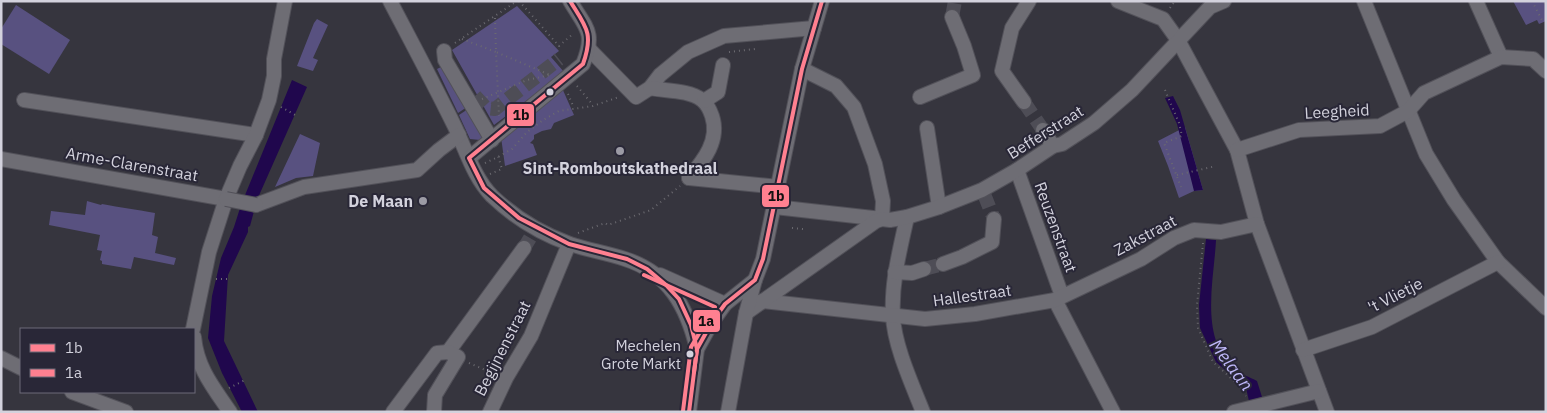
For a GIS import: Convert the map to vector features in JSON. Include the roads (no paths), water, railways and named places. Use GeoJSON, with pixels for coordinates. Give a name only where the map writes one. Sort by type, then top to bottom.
{"type":"FeatureCollection","features":[{"type":"Feature","properties":{"kind":"street"},"geometry":{"type":"LineString","coordinates":[[193,328],[209,252],[226,199],[256,135],[269,100],[274,76],[274,59],[285,1]]}},
{"type":"Feature","properties":{"kind":"street"},"geometry":{"type":"LineString","coordinates":[[390,1],[474,168],[493,197],[519,218],[530,238]]}},
{"type":"Feature","properties":{"kind":"street"},"geometry":{"type":"LineString","coordinates":[[474,168],[492,140],[583,64],[589,49],[589,33],[570,1]]}},
{"type":"Feature","properties":{"kind":"street"},"geometry":{"type":"LineString","coordinates":[[728,412],[746,313],[755,280],[764,259],[802,68],[822,1]]}},
{"type":"Feature","properties":{"kind":"street"},"geometry":{"type":"LineString","coordinates":[[1024,102],[1002,71],[1012,28],[1029,1]]}},
{"type":"Feature","properties":{"kind":"street"},"geometry":{"type":"LineString","coordinates":[[1118,1],[1163,19],[1178,40],[1237,150],[1257,224],[1327,412]]}},
{"type":"Feature","properties":{"kind":"street","name":"Befferstraat"},"geometry":{"type":"LineString","coordinates":[[775,207],[890,220],[907,217],[983,192],[1053,146],[1062,144],[1100,118],[1132,90],[1210,7],[1224,1]]}},
{"type":"Feature","properties":{"kind":"street"},"geometry":{"type":"LineString","coordinates":[[1364,1],[1426,154],[1454,200],[1498,262],[1546,308]]}},
{"type":"Feature","properties":{"kind":"street"},"geometry":{"type":"LineString","coordinates":[[1476,1],[1501,57],[1539,56],[1546,71]]}},
{"type":"Feature","properties":{"kind":"street"},"geometry":{"type":"LineString","coordinates":[[920,97],[973,75],[952,17]]}},
{"type":"Feature","properties":{"kind":"street"},"geometry":{"type":"LineString","coordinates":[[589,49],[636,97],[650,88],[660,75],[688,52],[724,36],[814,28]]}},
{"type":"Feature","properties":{"kind":"street"},"geometry":{"type":"LineString","coordinates":[[444,51],[445,60],[492,140]]}},
{"type":"Feature","properties":{"kind":"street","name":"Leegheid"},"geometry":{"type":"LineString","coordinates":[[1237,150],[1299,130],[1380,126],[1408,111],[1424,93],[1501,57]]}},
{"type":"Feature","properties":{"kind":"street"},"geometry":{"type":"LineString","coordinates":[[704,101],[718,92],[723,65]]}},
{"type":"Feature","properties":{"kind":"street"},"geometry":{"type":"LineString","coordinates":[[746,313],[876,221],[882,219],[883,202],[875,164],[854,107],[836,86],[802,68]]}},
{"type":"Feature","properties":{"kind":"street"},"geometry":{"type":"LineString","coordinates":[[650,88],[684,93],[704,101],[709,108],[714,122],[714,137],[703,161],[689,178],[779,187]]}},
{"type":"Feature","properties":{"kind":"street"},"geometry":{"type":"LineString","coordinates":[[24,100],[256,135]]}},
{"type":"Feature","properties":{"kind":"street"},"geometry":{"type":"LineString","coordinates":[[927,128],[939,207]]}},
{"type":"Feature","properties":{"kind":"street"},"geometry":{"type":"LineString","coordinates":[[1043,130],[1053,146]]}},
{"type":"Feature","properties":{"kind":"street","name":"Arme-Clarenstraat"},"geometry":{"type":"LineString","coordinates":[[1,159],[256,205],[304,187],[417,170],[459,135]]}},
{"type":"Feature","properties":{"kind":"street","name":"Reuzenstraat"},"geometry":{"type":"LineString","coordinates":[[1017,170],[1059,298],[1113,412]]}},
{"type":"Feature","properties":{"kind":"street"},"geometry":{"type":"LineString","coordinates":[[907,217],[894,272],[893,321],[896,338],[923,412]]}},
{"type":"Feature","properties":{"kind":"street"},"geometry":{"type":"LineString","coordinates":[[943,264],[962,258],[992,242],[994,219]]}},
{"type":"Feature","properties":{"kind":"street","name":"Zakstraat"},"geometry":{"type":"LineString","coordinates":[[1059,298],[1141,258],[1174,238],[1194,230],[1221,232],[1257,224]]}},
{"type":"Feature","properties":{"kind":"street"},"geometry":{"type":"LineString","coordinates":[[530,238],[569,244],[627,259],[725,304]]}},
{"type":"Feature","properties":{"kind":"street"},"geometry":{"type":"LineString","coordinates":[[434,412],[435,395],[453,355],[530,238]]}},
{"type":"Feature","properties":{"kind":"street","name":"Begijnenstraat"},"geometry":{"type":"LineString","coordinates":[[490,412],[506,378],[531,336],[569,244]]}},
{"type":"Feature","properties":{"kind":"street","name":"'t Vlietje"},"geometry":{"type":"LineString","coordinates":[[1303,350],[1372,327],[1498,262]]}},
{"type":"Feature","properties":{"kind":"street"},"geometry":{"type":"LineString","coordinates":[[647,269],[679,299],[691,325],[697,349]]}},
{"type":"Feature","properties":{"kind":"street"},"geometry":{"type":"LineString","coordinates":[[894,272],[912,273],[924,269]]}},
{"type":"Feature","properties":{"kind":"street"},"geometry":{"type":"LineString","coordinates":[[689,409],[697,349],[712,322],[725,304],[755,280]]}},
{"type":"Feature","properties":{"kind":"street","name":"Hallestraat"},"geometry":{"type":"LineString","coordinates":[[762,301],[893,321],[976,314],[1059,298]]}},
{"type":"Feature","properties":{"kind":"street"},"geometry":{"type":"LineString","coordinates":[[195,352],[203,372],[230,412]]}},
{"type":"Feature","properties":{"kind":"street"},"geometry":{"type":"LineString","coordinates":[[393,412],[437,353],[453,355]]}},
{"type":"Feature","properties":{"kind":"street"},"geometry":{"type":"LineString","coordinates":[[1,358],[20,368]]}},
{"type":"Feature","properties":{"kind":"street"},"geometry":{"type":"LineString","coordinates":[[1234,412],[1320,391]]}},
{"type":"Feature","properties":{"kind":"street"},"geometry":{"type":"LineString","coordinates":[[75,393],[126,412]]}},
{"type":"Feature","properties":{"kind":"tunnel"},"geometry":{"type":"LineString","coordinates":[[952,17],[955,1]]}},
{"type":"Feature","properties":{"kind":"tunnel"},"geometry":{"type":"LineString","coordinates":[[475,96],[486,108],[495,109],[559,59]]}},
{"type":"Feature","properties":{"kind":"tunnel"},"geometry":{"type":"LineString","coordinates":[[1024,102],[1043,130]]}},
{"type":"Feature","properties":{"kind":"tunnel"},"geometry":{"type":"LineString","coordinates":[[984,194],[994,219]]}},
{"type":"Feature","properties":{"kind":"tunnel"},"geometry":{"type":"LineString","coordinates":[[524,248],[530,238]]}},
{"type":"Feature","properties":{"kind":"tunnel"},"geometry":{"type":"LineString","coordinates":[[924,269],[943,264]]}},
{"type":"Feature","properties":{"kind":"place","name":"Sint-Romboutskathedraal"},"geometry":{"type":"Point","coordinates":[620,151]}},
{"type":"Feature","properties":{"kind":"place","name":"De Maan"},"geometry":{"type":"Point","coordinates":[423,201]}},
{"type":"Feature","properties":{"kind":"place","name":"Mechelen Grote Markt"},"geometry":{"type":"Point","coordinates":[690,354]}},
{"type":"Feature","properties":{"kind":"water label","name":"Melaan"},"geometry":{"type":"Point","coordinates":[1231,365]}}]}
